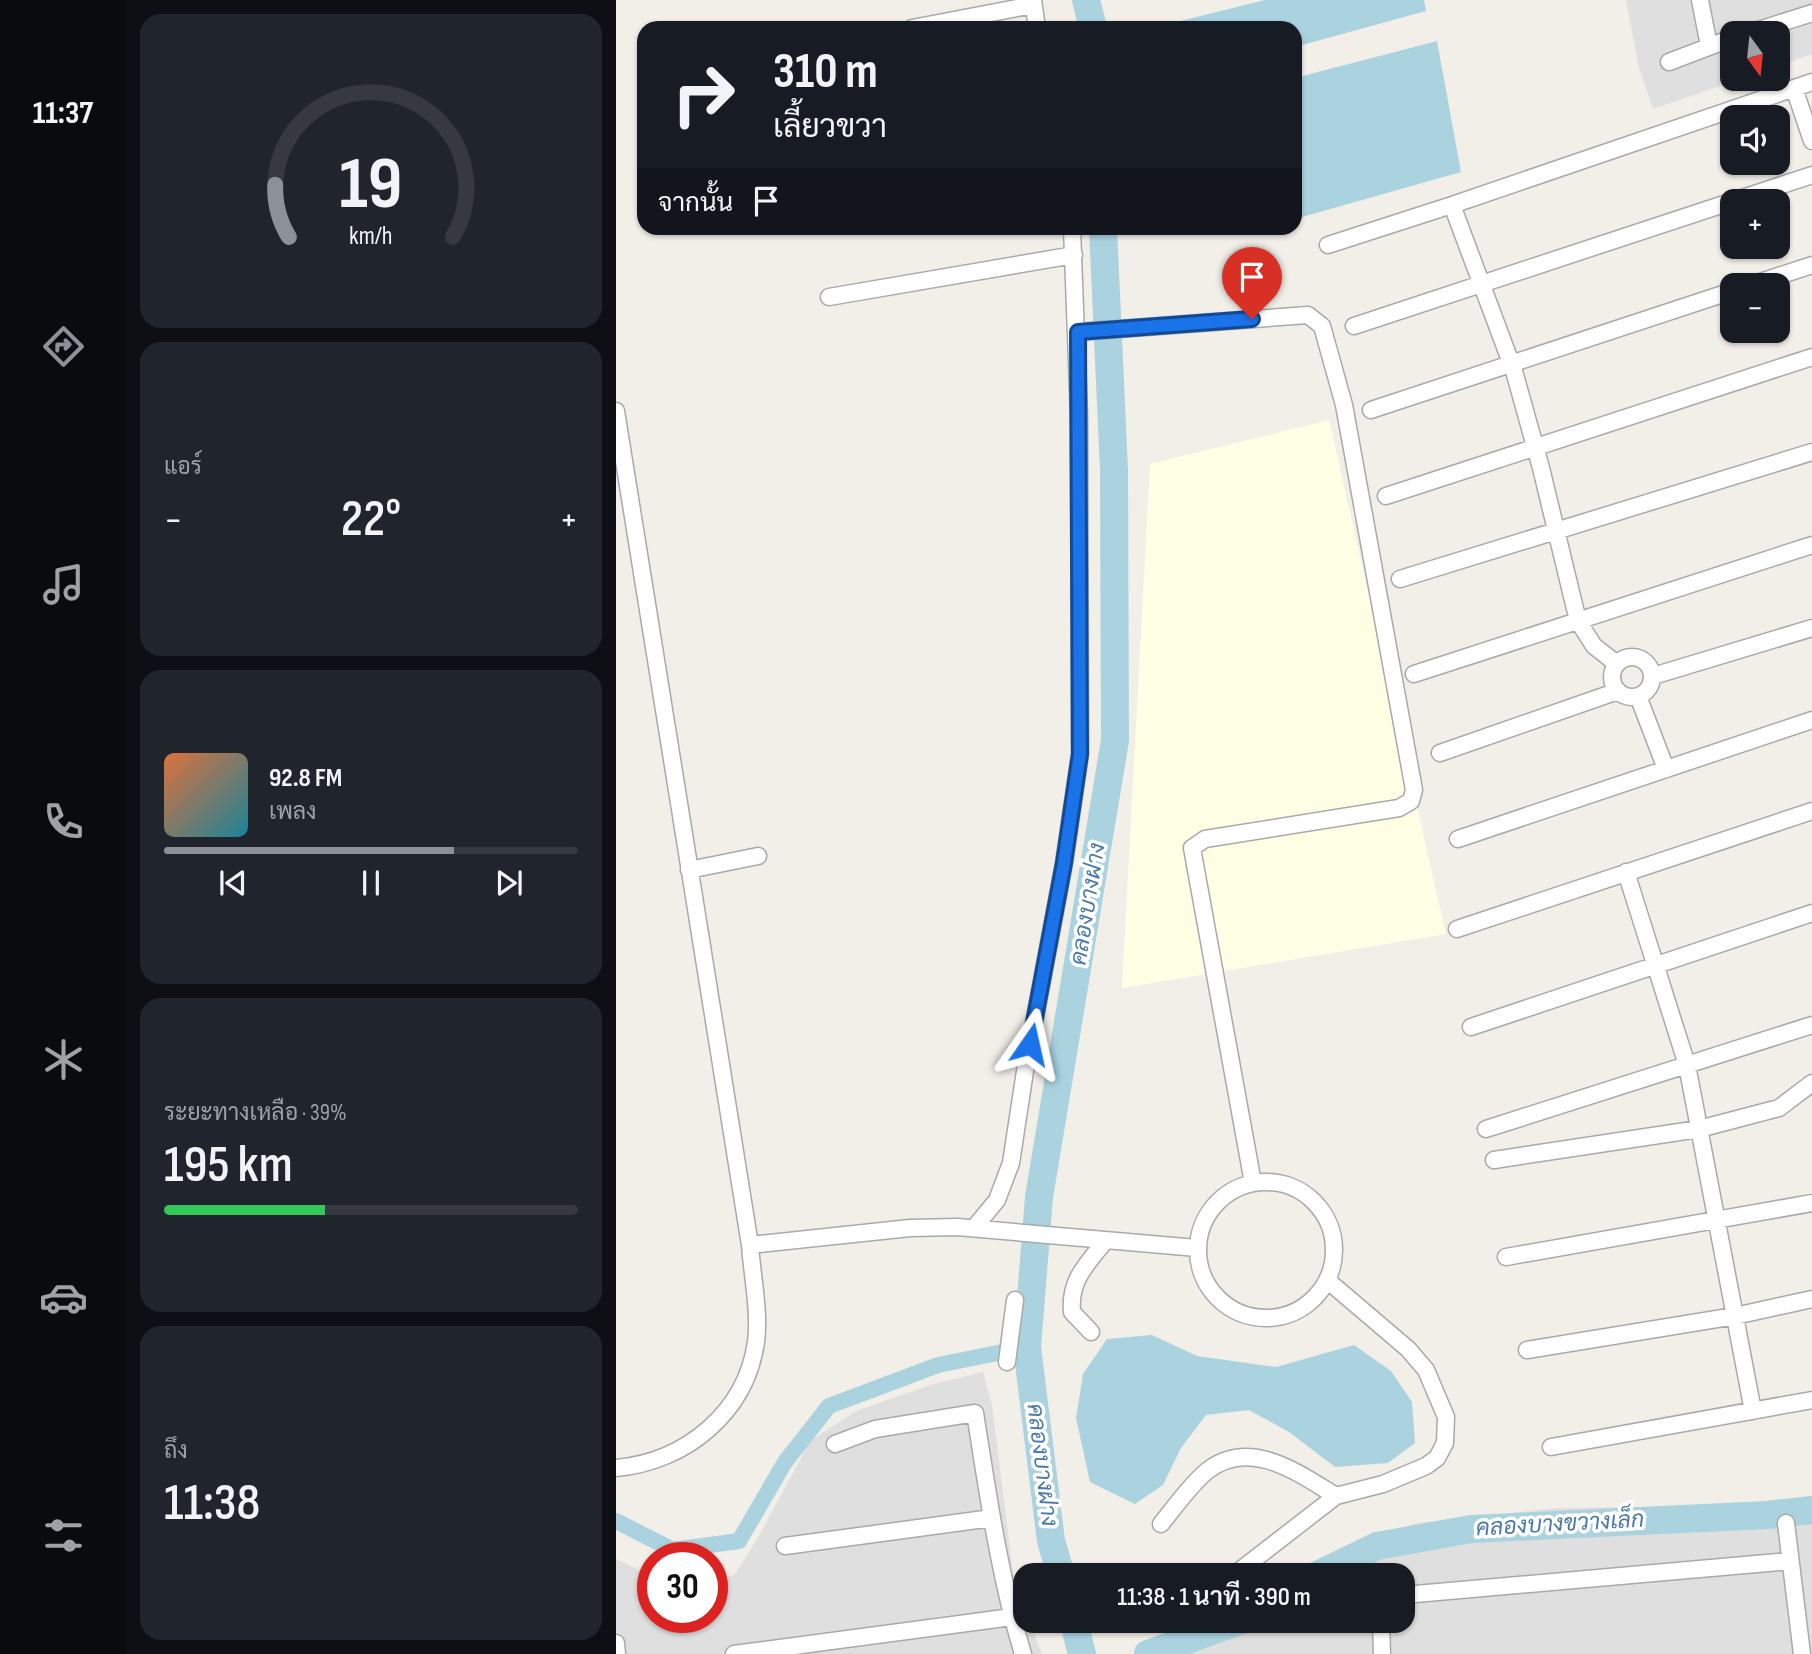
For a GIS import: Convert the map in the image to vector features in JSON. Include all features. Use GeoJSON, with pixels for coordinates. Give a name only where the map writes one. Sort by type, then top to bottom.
{"type":"FeatureCollection","features":[{"type":"Feature","properties":{"kind":"street"},"geometry":{"type":"LineString","coordinates":[[1700,0],[1709,46]]}},
{"type":"Feature","properties":{"kind":"street"},"geometry":{"type":"LineString","coordinates":[[946,21],[1033,3],[1036,21]]}},
{"type":"Feature","properties":{"kind":"street"},"geometry":{"type":"LineString","coordinates":[[1787,21],[1812,13]]}},
{"type":"Feature","properties":{"kind":"street"},"geometry":{"type":"LineString","coordinates":[[1669,62],[1720,42]]}},
{"type":"Feature","properties":{"kind":"street"},"geometry":{"type":"LineString","coordinates":[[1328,244],[1452,205],[1812,82]]}},
{"type":"Feature","properties":{"kind":"street"},"geometry":{"type":"LineString","coordinates":[[1794,88],[1812,141]]}},
{"type":"Feature","properties":{"kind":"street"},"geometry":{"type":"LineString","coordinates":[[1354,326],[1812,175]]}},
{"type":"Feature","properties":{"kind":"street"},"geometry":{"type":"LineString","coordinates":[[1452,205],[1511,364],[1535,448],[1577,621],[1594,646],[1617,664]]}},
{"type":"Feature","properties":{"kind":"street"},"geometry":{"type":"LineString","coordinates":[[974,1228],[997,1200],[1011,1163],[1075,798],[1080,754],[1078,332],[1073,235]]}},
{"type":"Feature","properties":{"kind":"street"},"geometry":{"type":"LineString","coordinates":[[829,297],[1074,255]]}},
{"type":"Feature","properties":{"kind":"street"},"geometry":{"type":"LineString","coordinates":[[1788,273],[1812,265]]}},
{"type":"Feature","properties":{"kind":"street"},"geometry":{"type":"LineString","coordinates":[[1371,410],[1720,295]]}},
{"type":"Feature","properties":{"kind":"street"},"geometry":{"type":"LineString","coordinates":[[1078,332],[1308,315],[1322,326],[1344,405],[1414,790],[1411,801],[1399,808],[1205,839],[1192,848],[1253,1183]]}},
{"type":"Feature","properties":{"kind":"street"},"geometry":{"type":"LineString","coordinates":[[1386,496],[1812,357]]}},
{"type":"Feature","properties":{"kind":"street"},"geometry":{"type":"LineString","coordinates":[[616,411],[750,1245],[757,1339],[747,1380],[734,1403],[713,1426],[686,1446],[654,1462],[616,1468]]}},
{"type":"Feature","properties":{"kind":"street"},"geometry":{"type":"LineString","coordinates":[[1399,579],[1812,452]]}},
{"type":"Feature","properties":{"kind":"street"},"geometry":{"type":"LineString","coordinates":[[1414,674],[1812,545]]}},
{"type":"Feature","properties":{"kind":"street"},"geometry":{"type":"LineString","coordinates":[[1653,676],[1812,628]]}},
{"type":"Feature","properties":{"kind":"street"},"geometry":{"type":"LineString","coordinates":[[1636,656],[1648,663],[1653,676],[1649,689],[1639,696],[1627,696],[1618,691],[1612,674],[1617,664],[1636,656]]}},
{"type":"Feature","properties":{"kind":"street"},"geometry":{"type":"LineString","coordinates":[[1440,754],[1618,691]]}},
{"type":"Feature","properties":{"kind":"street"},"geometry":{"type":"LineString","coordinates":[[1639,696],[1666,769]]}},
{"type":"Feature","properties":{"kind":"street"},"geometry":{"type":"LineString","coordinates":[[1458,839],[1812,720]]}},
{"type":"Feature","properties":{"kind":"street"},"geometry":{"type":"LineString","coordinates":[[1457,929],[1812,811]]}},
{"type":"Feature","properties":{"kind":"street"},"geometry":{"type":"LineString","coordinates":[[689,870],[758,856]]}},
{"type":"Feature","properties":{"kind":"street"},"geometry":{"type":"LineString","coordinates":[[1626,872],[1687,1065],[1753,1411]]}},
{"type":"Feature","properties":{"kind":"street"},"geometry":{"type":"LineString","coordinates":[[1471,1027],[1812,914]]}},
{"type":"Feature","properties":{"kind":"street"},"geometry":{"type":"LineString","coordinates":[[1486,1129],[1812,1025]]}},
{"type":"Feature","properties":{"kind":"street"},"geometry":{"type":"LineString","coordinates":[[1494,1160],[1699,1129],[1779,1108],[1812,1083]]}},
{"type":"Feature","properties":{"kind":"street"},"geometry":{"type":"LineString","coordinates":[[1274,1182],[1295,1188],[1319,1209],[1333,1237],[1334,1259],[1327,1280],[1315,1297],[1299,1309],[1280,1316],[1249,1315],[1222,1302],[1208,1287],[1200,1268],[1197,1248],[1202,1226],[1213,1206],[1231,1191],[1253,1183],[1274,1182]]}},
{"type":"Feature","properties":{"kind":"street"},"geometry":{"type":"LineString","coordinates":[[1506,1257],[1717,1222],[1812,1203]]}},
{"type":"Feature","properties":{"kind":"street"},"geometry":{"type":"LineString","coordinates":[[750,1245],[910,1228],[974,1228],[1197,1248]]}},
{"type":"Feature","properties":{"kind":"street"},"geometry":{"type":"LineString","coordinates":[[1091,1332],[1078,1322],[1072,1312],[1072,1287],[1078,1275],[1106,1240]]}},
{"type":"Feature","properties":{"kind":"street"},"geometry":{"type":"LineString","coordinates":[[1249,1563],[1336,1496],[1383,1483],[1426,1466],[1437,1458],[1445,1443],[1446,1430],[1441,1400],[1426,1370],[1408,1349],[1327,1280]]}},
{"type":"Feature","properties":{"kind":"street"},"geometry":{"type":"LineString","coordinates":[[1527,1350],[1735,1316],[1812,1299]]}},
{"type":"Feature","properties":{"kind":"street"},"geometry":{"type":"LineString","coordinates":[[1007,1362],[1015,1300]]}},
{"type":"Feature","properties":{"kind":"street"},"geometry":{"type":"LineString","coordinates":[[1550,1447],[1812,1400]]}},
{"type":"Feature","properties":{"kind":"street"},"geometry":{"type":"LineString","coordinates":[[835,1444],[875,1429],[975,1413],[992,1518],[1012,1617],[1023,1654]]}},
{"type":"Feature","properties":{"kind":"street"},"geometry":{"type":"LineString","coordinates":[[1161,1524],[1205,1472],[1230,1459],[1248,1457],[1283,1464],[1336,1496]]}},
{"type":"Feature","properties":{"kind":"street"},"geometry":{"type":"LineString","coordinates":[[785,1546],[992,1518]]}},
{"type":"Feature","properties":{"kind":"street"},"geometry":{"type":"LineString","coordinates":[[1786,1523],[1802,1654]]}},
{"type":"Feature","properties":{"kind":"street"},"geometry":{"type":"LineString","coordinates":[[1415,1594],[1790,1561]]}},
{"type":"Feature","properties":{"kind":"street"},"geometry":{"type":"LineString","coordinates":[[734,1654],[1012,1617]]}},
{"type":"Feature","properties":{"kind":"street"},"geometry":{"type":"LineString","coordinates":[[1381,1633],[1382,1654]]}},
{"type":"Feature","properties":{"kind":"street"},"geometry":{"type":"LineString","coordinates":[[616,1643],[618,1654]]}},
{"type":"Feature","properties":{"kind":"shaded area"},"geometry":{"type":"Polygon","coordinates":[[[1626,0],[1812,0],[1812,54],[1790,62],[1790,21],[1720,21],[1720,86],[1653,109],[1639,68],[1626,0]]]}},
{"type":"Feature","properties":{"kind":"shaded area"},"geometry":{"type":"Polygon","coordinates":[[[1329,420],[1446,934],[1122,988],[1150,464],[1329,420]]]}},
{"type":"Feature","properties":{"kind":"shaded area"},"geometry":{"type":"Polygon","coordinates":[[[983,1372],[992,1405],[1013,1572],[1013,1633],[1034,1633],[1042,1654],[616,1654],[616,1559],[637,1569],[637,1633],[728,1633],[728,1577],[735,1574],[759,1536],[810,1441],[856,1411],[930,1385],[983,1372]]]}},
{"type":"Feature","properties":{"kind":"shaded area"},"geometry":{"type":"Polygon","coordinates":[[[1812,1496],[1812,1654],[1140,1654],[1195,1633],[1415,1633],[1415,1563],[1330,1563],[1367,1540],[1417,1523],[1556,1508],[1716,1506],[1812,1496]]]}},
{"type":"Feature","properties":{"kind":"water"},"geometry":{"type":"Polygon","coordinates":[[[1265,0],[1424,0],[1426,11],[1302,45],[1302,21],[1180,21],[1265,0]]]}},
{"type":"Feature","properties":{"kind":"water"},"geometry":{"type":"Polygon","coordinates":[[[1437,41],[1461,172],[1302,217],[1302,76],[1437,41]]]}},
{"type":"Feature","properties":{"kind":"water"},"geometry":{"type":"Polygon","coordinates":[[[1152,1335],[1197,1356],[1276,1367],[1354,1345],[1391,1371],[1412,1402],[1415,1443],[1388,1463],[1335,1467],[1289,1432],[1249,1410],[1206,1415],[1181,1448],[1163,1485],[1135,1504],[1090,1482],[1076,1418],[1083,1374],[1107,1339],[1152,1335]]]}},
{"type":"Feature","properties":{"kind":"waterway","name":"คลองบางฝาง"},"geometry":{"type":"LineString","coordinates":[[1086,0],[1091,21]]}},
{"type":"Feature","properties":{"kind":"waterway","name":"คลองบางฝาง"},"geometry":{"type":"LineString","coordinates":[[1057,1563],[1051,1541],[1027,1347],[1039,1197],[1115,740],[1114,470],[1103,235]]}},
{"type":"Feature","properties":{"kind":"waterway"},"geometry":{"type":"LineString","coordinates":[[616,1521],[673,1550],[739,1541],[785,1462],[829,1406],[938,1365],[1027,1347]]}},
{"type":"Feature","properties":{"kind":"waterway","name":"คลองบางขวางเล็ก"},"geometry":{"type":"LineString","coordinates":[[1342,1563],[1377,1546],[1471,1529],[1767,1515],[1812,1510]]}},
{"type":"Feature","properties":{"kind":"waterway","name":"คลองบางฝาง"},"geometry":{"type":"LineString","coordinates":[[1076,1633],[1082,1654]]}},
{"type":"Feature","properties":{"kind":"waterway","name":"คลองบางขวางเล็ก"},"geometry":{"type":"LineString","coordinates":[[1148,1654],[1206,1633]]}},
{"type":"Feature","properties":{"kind":"route"},"geometry":{"type":"LineString","coordinates":[[1030,1044],[1064,863],[1080,754],[1078,332],[1252,319]]}}]}
